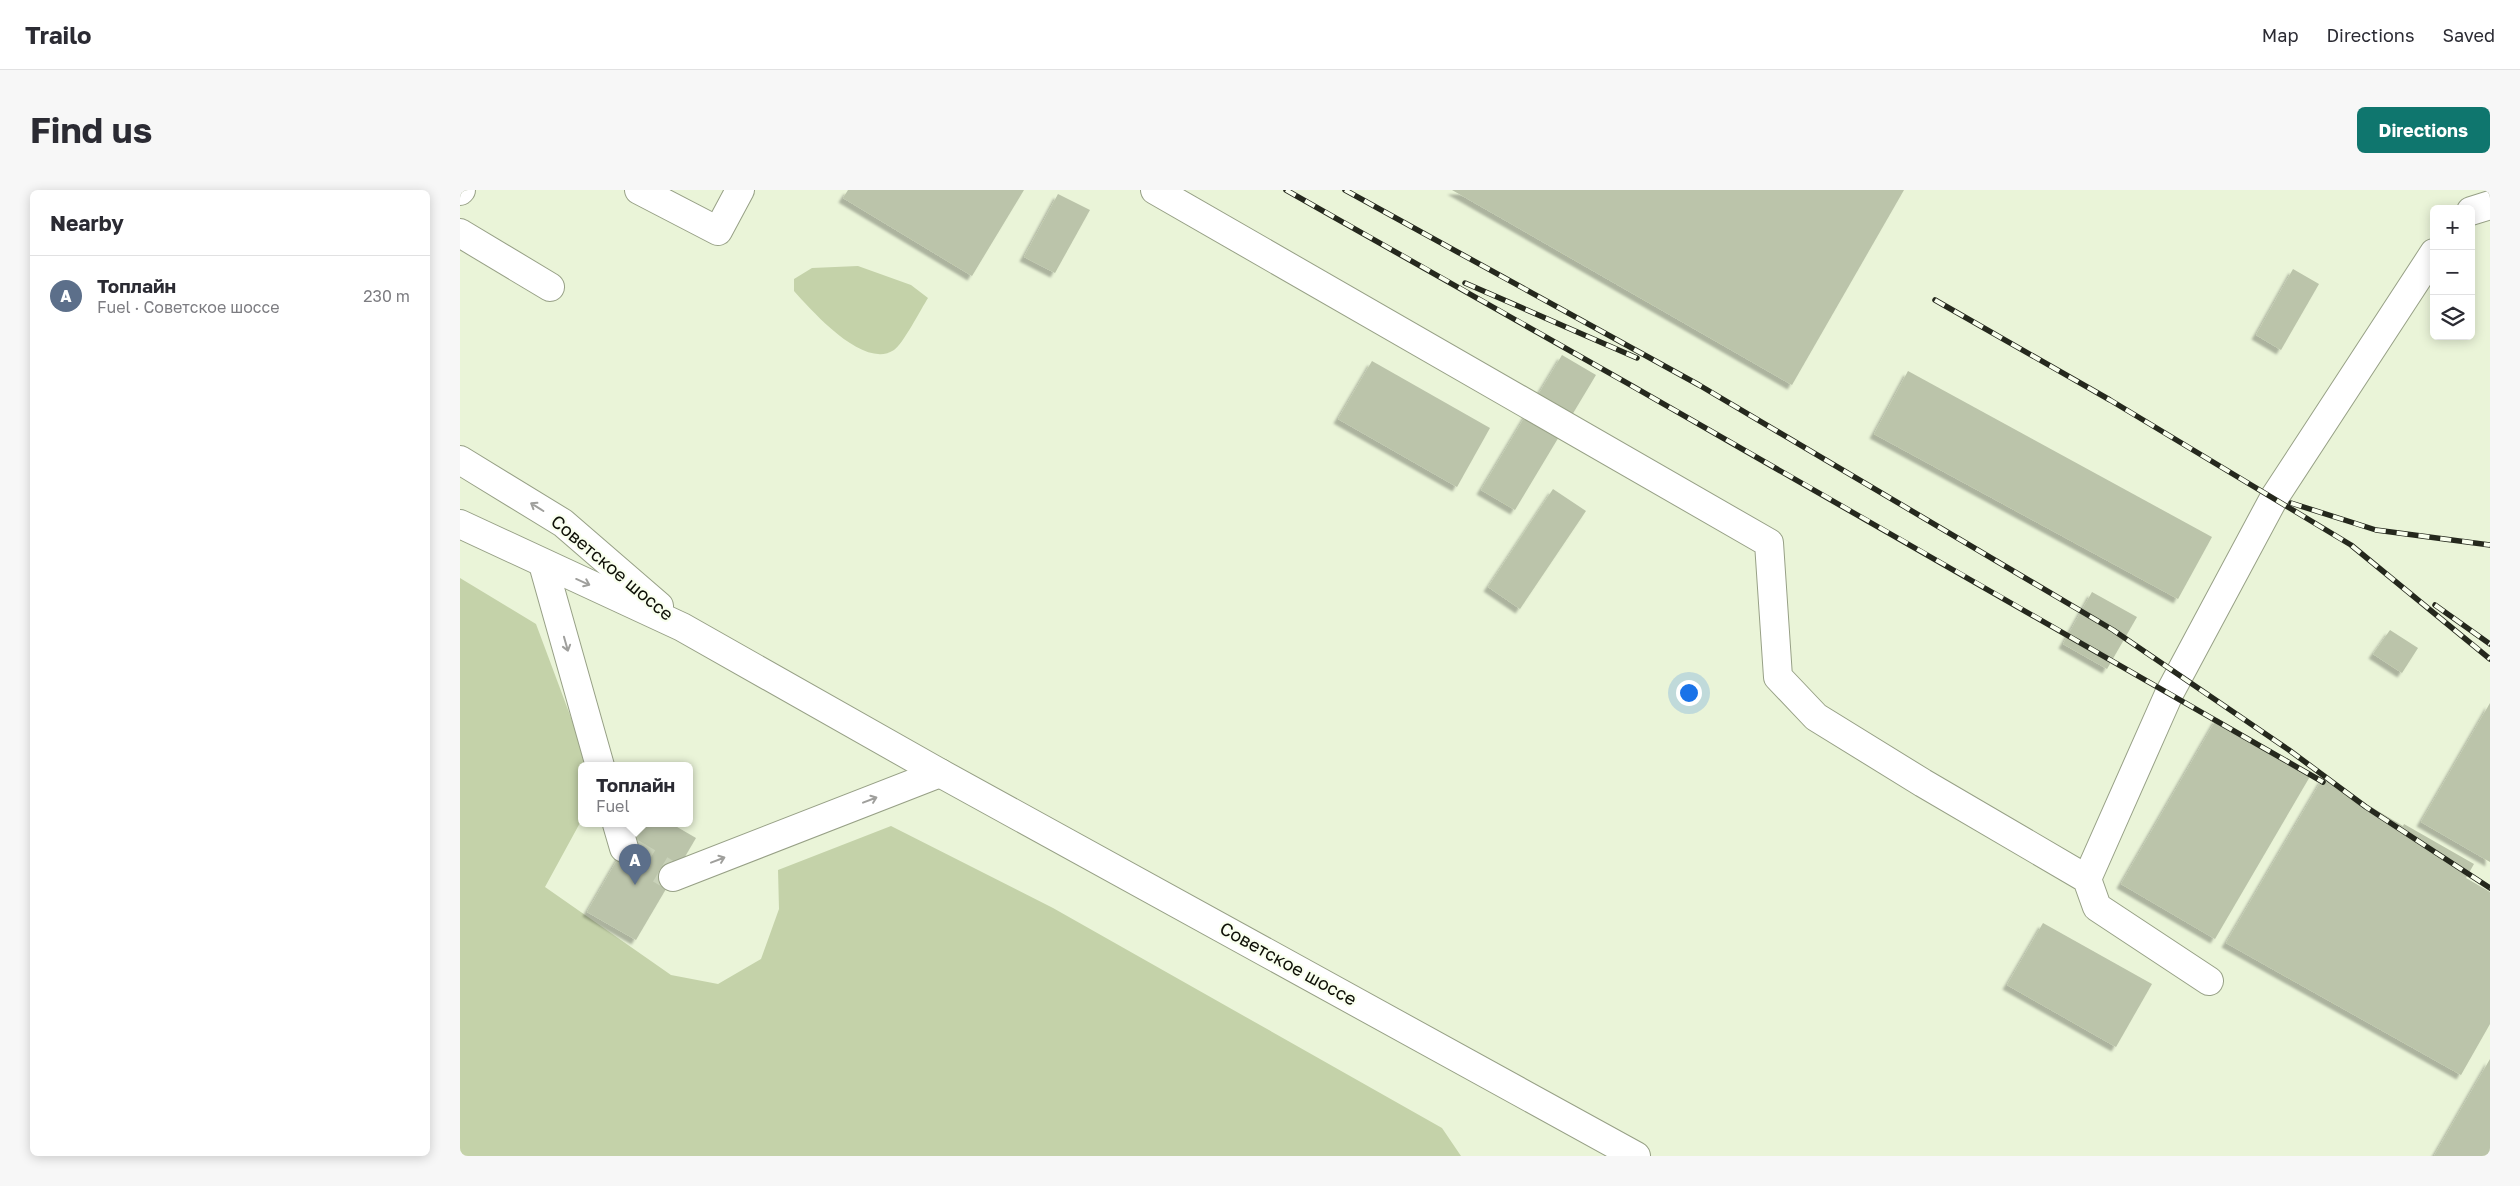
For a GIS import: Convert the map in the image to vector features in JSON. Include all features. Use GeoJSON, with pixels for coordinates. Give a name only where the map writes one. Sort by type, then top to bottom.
{"type":"FeatureCollection","features":[{"type":"Feature","properties":{"kind":"main road"},"geometry":{"type":"LineString","coordinates":[[639,190],[718,231],[740,190]]}},
{"type":"Feature","properties":{"kind":"main road"},"geometry":{"type":"LineString","coordinates":[[1155,190],[1769,543],[1778,677],[1816,717],[1923,783],[2087,879],[2097,907],[2209,981]]}},
{"type":"Feature","properties":{"kind":"main road"},"geometry":{"type":"LineString","coordinates":[[2475,210],[2490,205]]}},
{"type":"Feature","properties":{"kind":"main road"},"geometry":{"type":"LineString","coordinates":[[460,232],[550,287]]}},
{"type":"Feature","properties":{"kind":"main road"},"geometry":{"type":"LineString","coordinates":[[2087,879],[2169,694],[2274,498],[2430,259]]}},
{"type":"Feature","properties":{"kind":"main road","name":"Советское шоссе"},"geometry":{"type":"LineString","coordinates":[[460,460],[563,523],[682,626]]}},
{"type":"Feature","properties":{"kind":"main road","name":"Советское шоссе"},"geometry":{"type":"LineString","coordinates":[[460,524],[543,564],[682,626],[940,772],[1636,1156]]}},
{"type":"Feature","properties":{"kind":"main road"},"geometry":{"type":"LineString","coordinates":[[543,564],[599,762]]}},
{"type":"Feature","properties":{"kind":"main road"},"geometry":{"type":"LineString","coordinates":[[673,877],[940,772]]}},
{"type":"Feature","properties":{"kind":"green space"},"geometry":{"type":"Polygon","coordinates":[[[858,266],[911,285],[928,298],[907,334],[894,350],[882,354],[868,352],[854,346],[826,324],[794,291],[794,279],[812,268],[858,266]]]}},
{"type":"Feature","properties":{"kind":"green space"},"geometry":{"type":"Polygon","coordinates":[[[460,578],[536,624],[588,762],[578,762],[578,826],[545,887],[671,975],[718,984],[761,959],[779,909],[778,870],[891,826],[1053,908],[1442,1128],[1461,1156],[460,1156],[460,578]]]}},
{"type":"Feature","properties":{"kind":"building"},"geometry":{"type":"Polygon","coordinates":[[[848,190],[1024,190],[972,276],[843,198],[848,190]]]}},
{"type":"Feature","properties":{"kind":"building"},"geometry":{"type":"Polygon","coordinates":[[[1452,190],[1904,190],[1792,385],[1452,190]]]}},
{"type":"Feature","properties":{"kind":"building"},"geometry":{"type":"Polygon","coordinates":[[[1058,194],[1090,210],[1055,273],[1024,257],[1058,194]]]}},
{"type":"Feature","properties":{"kind":"building"},"geometry":{"type":"Polygon","coordinates":[[[2293,269],[2319,284],[2281,350],[2256,335],[2293,269]]]}},
{"type":"Feature","properties":{"kind":"building"},"geometry":{"type":"Polygon","coordinates":[[[1562,355],[1596,375],[1515,510],[1481,490],[1562,355]]]}},
{"type":"Feature","properties":{"kind":"building"},"geometry":{"type":"Polygon","coordinates":[[[1372,361],[1490,428],[1457,487],[1338,419],[1372,361]]]}},
{"type":"Feature","properties":{"kind":"building"},"geometry":{"type":"Polygon","coordinates":[[[1908,371],[2212,537],[2178,599],[1874,434],[1908,371]]]}},
{"type":"Feature","properties":{"kind":"building"},"geometry":{"type":"Polygon","coordinates":[[[1553,489],[1586,511],[1520,609],[1488,587],[1553,489]]]}},
{"type":"Feature","properties":{"kind":"building"},"geometry":{"type":"Polygon","coordinates":[[[2092,592],[2137,617],[2107,669],[2063,644],[2092,592]]]}},
{"type":"Feature","properties":{"kind":"building"},"geometry":{"type":"Polygon","coordinates":[[[2390,630],[2418,648],[2402,673],[2373,654],[2390,630]]]}},
{"type":"Feature","properties":{"kind":"building"},"geometry":{"type":"Polygon","coordinates":[[[2490,703],[2490,862],[2421,822],[2490,703]]]}},
{"type":"Feature","properties":{"kind":"building"},"geometry":{"type":"Polygon","coordinates":[[[2217,718],[2312,773],[2215,939],[2121,884],[2217,718]]]}},
{"type":"Feature","properties":{"kind":"building"},"geometry":{"type":"Polygon","coordinates":[[[2323,778],[2403,826],[2404,824],[2474,864],[2466,878],[2490,892],[2490,1024],[2461,1075],[2226,943],[2323,778]]]}},
{"type":"Feature","properties":{"kind":"building"},"geometry":{"type":"Polygon","coordinates":[[[636,827],[677,827],[696,838],[636,940],[587,912],[636,827]]]}},
{"type":"Feature","properties":{"kind":"building"},"geometry":{"type":"Polygon","coordinates":[[[2043,923],[2152,984],[2116,1047],[2007,985],[2043,923]]]}},
{"type":"Feature","properties":{"kind":"building"},"geometry":{"type":"Polygon","coordinates":[[[2490,1059],[2490,1156],[2434,1156],[2490,1059]]]}},
{"type":"Feature","properties":{"kind":"tunnel"},"geometry":{"type":"LineString","coordinates":[[624,848],[673,877]]}},
{"type":"Feature","properties":{"kind":"railway"},"geometry":{"type":"LineString","coordinates":[[1286,190],[2323,782]]}},
{"type":"Feature","properties":{"kind":"railway"},"geometry":{"type":"LineString","coordinates":[[1345,190],[1699,385],[2113,630],[2289,750],[2366,807],[2490,888]]}},
{"type":"Feature","properties":{"kind":"railway"},"geometry":{"type":"LineString","coordinates":[[1465,283],[1637,358]]}},
{"type":"Feature","properties":{"kind":"railway"},"geometry":{"type":"LineString","coordinates":[[1935,300],[2110,400],[2351,545],[2490,659]]}},
{"type":"Feature","properties":{"kind":"railway"},"geometry":{"type":"LineString","coordinates":[[2291,503],[2376,530],[2490,545]]}},
{"type":"Feature","properties":{"kind":"railway"},"geometry":{"type":"LineString","coordinates":[[2435,605],[2490,644]]}},
{"type":"Feature","properties":{"kind":"place","name":"Топлайн"},"geometry":{"type":"Point","coordinates":[635,885]}}]}
